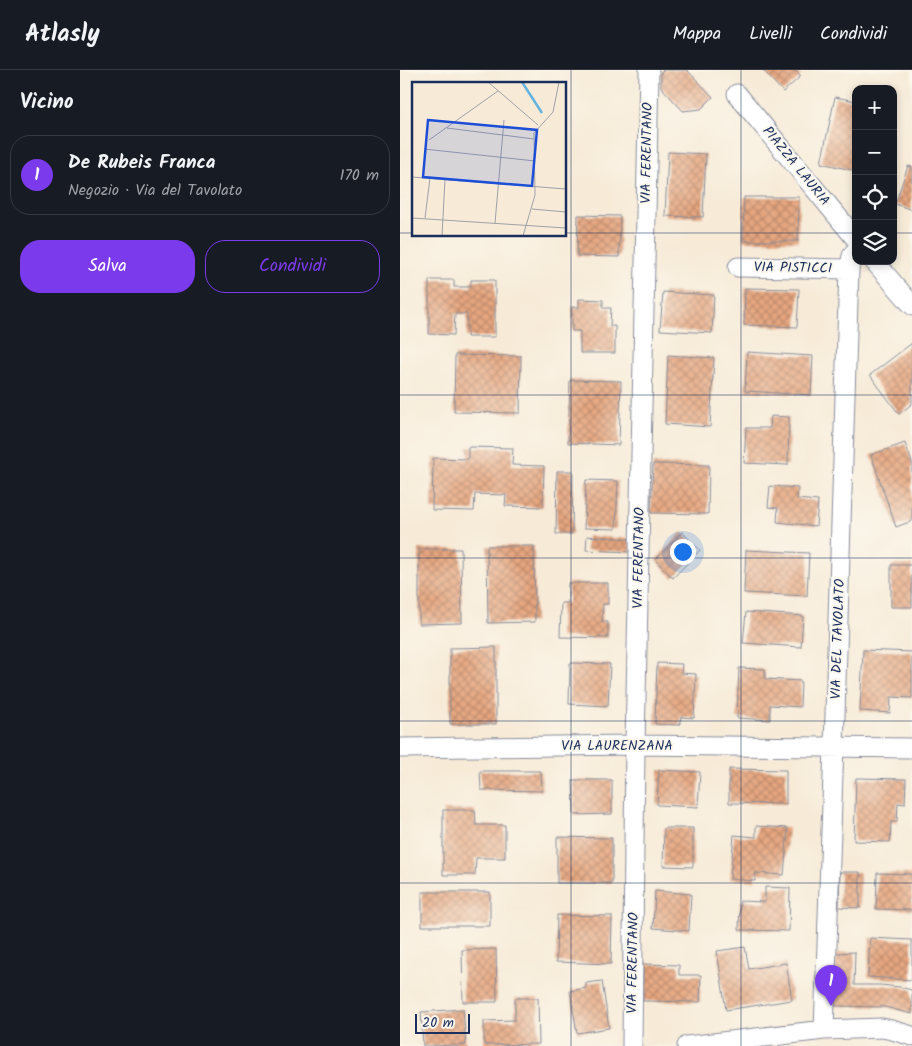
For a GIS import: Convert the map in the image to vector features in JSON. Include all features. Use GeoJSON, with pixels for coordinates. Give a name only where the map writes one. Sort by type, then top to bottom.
{"type":"FeatureCollection","features":[{"type":"Feature","properties":{"kind":"street","name":"VIA FERENTANO"},"geometry":{"type":"LineString","coordinates":[[632,1046],[635,745],[649,70]]}},
{"type":"Feature","properties":{"kind":"street","name":"PIAZZA LAURIA"},"geometry":{"type":"LineString","coordinates":[[736,94],[852,234]]}},
{"type":"Feature","properties":{"kind":"street","name":"VIA DEL TAVOLATO"},"geometry":{"type":"LineString","coordinates":[[824,1030],[849,269],[852,256]]}},
{"type":"Feature","properties":{"kind":"street"},"geometry":{"type":"LineString","coordinates":[[877,265],[912,305]]}},
{"type":"Feature","properties":{"kind":"street","name":"VIA PISTICCI"},"geometry":{"type":"LineString","coordinates":[[738,267],[849,269]]}},
{"type":"Feature","properties":{"kind":"street","name":"VIA LAURENZANA"},"geometry":{"type":"LineString","coordinates":[[400,748],[635,745],[912,748]]}},
{"type":"Feature","properties":{"kind":"street"},"geometry":{"type":"LineString","coordinates":[[687,1046],[824,1030],[882,1028],[912,1036]]}},
{"type":"Feature","properties":{"kind":"building"},"geometry":{"type":"Polygon","coordinates":[[[663,70],[687,70],[713,97],[701,109],[683,111],[661,87],[661,72],[663,70]]]}},
{"type":"Feature","properties":{"kind":"building"},"geometry":{"type":"Polygon","coordinates":[[[763,70],[795,70],[801,76],[783,92],[763,70]]]}},
{"type":"Feature","properties":{"kind":"building"},"geometry":{"type":"Polygon","coordinates":[[[835,97],[852,100],[852,170],[821,163],[835,97]]]}},
{"type":"Feature","properties":{"kind":"building"},"geometry":{"type":"Polygon","coordinates":[[[668,152],[706,154],[703,217],[665,216],[668,152]]]}},
{"type":"Feature","properties":{"kind":"building"},"geometry":{"type":"Polygon","coordinates":[[[908,166],[912,167],[912,210],[897,205],[897,198],[908,166]]]}},
{"type":"Feature","properties":{"kind":"building"},"geometry":{"type":"Polygon","coordinates":[[[744,197],[799,197],[798,241],[743,241],[744,197]]]}},
{"type":"Feature","properties":{"kind":"building"},"geometry":{"type":"Polygon","coordinates":[[[578,215],[620,216],[619,257],[577,256],[578,215]]]}},
{"type":"Feature","properties":{"kind":"building"},"geometry":{"type":"Polygon","coordinates":[[[429,280],[454,280],[454,287],[471,287],[471,280],[495,280],[495,337],[467,337],[467,314],[455,314],[454,335],[429,334],[429,280]]]}},
{"type":"Feature","properties":{"kind":"building"},"geometry":{"type":"Polygon","coordinates":[[[745,288],[799,289],[797,327],[744,325],[745,288]]]}},
{"type":"Feature","properties":{"kind":"building"},"geometry":{"type":"Polygon","coordinates":[[[663,292],[714,295],[712,333],[660,330],[663,292]]]}},
{"type":"Feature","properties":{"kind":"building"},"geometry":{"type":"Polygon","coordinates":[[[579,299],[603,300],[603,308],[611,308],[610,326],[615,326],[615,353],[580,353],[580,331],[572,331],[572,307],[579,307],[579,299]]]}},
{"type":"Feature","properties":{"kind":"building"},"geometry":{"type":"Polygon","coordinates":[[[912,343],[912,404],[899,414],[870,375],[912,343]]]}},
{"type":"Feature","properties":{"kind":"building"},"geometry":{"type":"Polygon","coordinates":[[[747,352],[813,356],[811,395],[745,391],[747,352]]]}},
{"type":"Feature","properties":{"kind":"building"},"geometry":{"type":"Polygon","coordinates":[[[455,355],[521,356],[520,413],[454,412],[455,355]]]}},
{"type":"Feature","properties":{"kind":"building"},"geometry":{"type":"Polygon","coordinates":[[[668,355],[714,358],[710,427],[665,424],[668,355]]]}},
{"type":"Feature","properties":{"kind":"building"},"geometry":{"type":"Polygon","coordinates":[[[570,380],[621,381],[619,445],[568,443],[570,380]]]}},
{"type":"Feature","properties":{"kind":"building"},"geometry":{"type":"Polygon","coordinates":[[[771,416],[789,417],[788,465],[744,463],[746,428],[770,428],[771,416]]]}},
{"type":"Feature","properties":{"kind":"building"},"geometry":{"type":"Polygon","coordinates":[[[905,443],[912,462],[912,521],[896,527],[871,455],[905,443]]]}},
{"type":"Feature","properties":{"kind":"building"},"geometry":{"type":"Polygon","coordinates":[[[468,447],[513,448],[512,465],[544,466],[543,507],[505,506],[506,495],[475,494],[474,511],[432,510],[433,458],[468,459],[468,447]]]}},
{"type":"Feature","properties":{"kind":"building"},"geometry":{"type":"Polygon","coordinates":[[[653,464],[709,465],[708,514],[651,513],[653,464]]]}},
{"type":"Feature","properties":{"kind":"building"},"geometry":{"type":"Polygon","coordinates":[[[557,471],[573,471],[572,534],[556,534],[557,471]]]}},
{"type":"Feature","properties":{"kind":"building"},"geometry":{"type":"Polygon","coordinates":[[[586,480],[618,481],[616,529],[584,528],[586,480]]]}},
{"type":"Feature","properties":{"kind":"building"},"geometry":{"type":"Polygon","coordinates":[[[770,486],[798,488],[797,499],[818,501],[816,526],[777,522],[778,508],[768,507],[770,486]]]}},
{"type":"Feature","properties":{"kind":"building"},"geometry":{"type":"Polygon","coordinates":[[[682,532],[700,550],[673,578],[655,560],[682,532]]]}},
{"type":"Feature","properties":{"kind":"building"},"geometry":{"type":"Polygon","coordinates":[[[587,536],[631,539],[631,552],[586,550],[587,536]]]}},
{"type":"Feature","properties":{"kind":"building"},"geometry":{"type":"Polygon","coordinates":[[[487,546],[534,546],[535,622],[488,623],[487,546]]]}},
{"type":"Feature","properties":{"kind":"building"},"geometry":{"type":"Polygon","coordinates":[[[419,549],[461,549],[462,623],[419,624],[419,549]]]}},
{"type":"Feature","properties":{"kind":"building"},"geometry":{"type":"Polygon","coordinates":[[[746,550],[809,553],[807,596],[744,593],[746,550]]]}},
{"type":"Feature","properties":{"kind":"building"},"geometry":{"type":"Polygon","coordinates":[[[891,565],[912,565],[912,607],[891,607],[891,565]]]}},
{"type":"Feature","properties":{"kind":"building"},"geometry":{"type":"Polygon","coordinates":[[[568,583],[608,583],[608,604],[603,604],[602,622],[608,622],[608,638],[560,637],[561,603],[568,603],[568,583]]]}},
{"type":"Feature","properties":{"kind":"building"},"geometry":{"type":"Polygon","coordinates":[[[746,612],[803,616],[801,647],[743,643],[746,612]]]}},
{"type":"Feature","properties":{"kind":"building"},"geometry":{"type":"Polygon","coordinates":[[[496,647],[496,724],[450,724],[450,648],[496,647]]]}},
{"type":"Feature","properties":{"kind":"building"},"geometry":{"type":"Polygon","coordinates":[[[863,650],[912,652],[912,698],[891,697],[890,713],[860,711],[863,650]]]}},
{"type":"Feature","properties":{"kind":"building"},"geometry":{"type":"Polygon","coordinates":[[[570,663],[610,664],[608,706],[569,704],[570,663]]]}},
{"type":"Feature","properties":{"kind":"building"},"geometry":{"type":"Polygon","coordinates":[[[657,663],[682,664],[681,673],[696,674],[694,718],[681,717],[680,725],[655,724],[657,663]]]}},
{"type":"Feature","properties":{"kind":"building"},"geometry":{"type":"Polygon","coordinates":[[[739,668],[765,669],[765,679],[801,681],[800,707],[770,705],[770,720],[737,718],[739,668]]]}},
{"type":"Feature","properties":{"kind":"building"},"geometry":{"type":"Polygon","coordinates":[[[729,769],[786,770],[786,804],[729,803],[729,769]]]}},
{"type":"Feature","properties":{"kind":"building"},"geometry":{"type":"Polygon","coordinates":[[[659,770],[700,772],[698,807],[657,805],[659,770]]]}},
{"type":"Feature","properties":{"kind":"building"},"geometry":{"type":"Polygon","coordinates":[[[480,771],[541,771],[542,791],[481,790],[480,771]]]}},
{"type":"Feature","properties":{"kind":"building"},"geometry":{"type":"Polygon","coordinates":[[[856,778],[906,779],[905,804],[898,803],[897,822],[891,822],[890,842],[854,841],[856,778]]]}},
{"type":"Feature","properties":{"kind":"building"},"geometry":{"type":"Polygon","coordinates":[[[573,780],[612,780],[612,814],[574,815],[573,780]]]}},
{"type":"Feature","properties":{"kind":"building"},"geometry":{"type":"Polygon","coordinates":[[[443,810],[475,810],[476,825],[505,825],[505,858],[476,858],[475,875],[443,875],[443,810]]]}},
{"type":"Feature","properties":{"kind":"building"},"geometry":{"type":"Polygon","coordinates":[[[756,826],[788,828],[784,875],[755,873],[755,881],[730,879],[734,835],[756,837],[756,826]]]}},
{"type":"Feature","properties":{"kind":"building"},"geometry":{"type":"Polygon","coordinates":[[[664,828],[693,828],[693,867],[663,866],[664,828]]]}},
{"type":"Feature","properties":{"kind":"building"},"geometry":{"type":"Polygon","coordinates":[[[557,837],[612,838],[612,883],[557,883],[557,837]]]}},
{"type":"Feature","properties":{"kind":"building"},"geometry":{"type":"Polygon","coordinates":[[[840,872],[860,872],[860,908],[839,907],[840,872]]]}},
{"type":"Feature","properties":{"kind":"building"},"geometry":{"type":"Polygon","coordinates":[[[877,873],[912,874],[912,910],[876,909],[877,873]]]}},
{"type":"Feature","properties":{"kind":"building"},"geometry":{"type":"Polygon","coordinates":[[[765,887],[790,888],[789,931],[739,930],[740,901],[765,902],[765,887]]]}},
{"type":"Feature","properties":{"kind":"building"},"geometry":{"type":"Polygon","coordinates":[[[655,891],[691,894],[689,931],[653,928],[655,891]]]}},
{"type":"Feature","properties":{"kind":"building"},"geometry":{"type":"Polygon","coordinates":[[[422,892],[490,892],[490,926],[422,926],[422,892]]]}},
{"type":"Feature","properties":{"kind":"building"},"geometry":{"type":"Polygon","coordinates":[[[557,915],[612,916],[611,964],[556,962],[557,915]]]}},
{"type":"Feature","properties":{"kind":"building"},"geometry":{"type":"Polygon","coordinates":[[[870,938],[912,940],[912,980],[868,977],[870,938]]]}},
{"type":"Feature","properties":{"kind":"building"},"geometry":{"type":"Polygon","coordinates":[[[745,947],[749,969],[786,963],[792,1000],[726,1010],[717,951],[745,947]]]}},
{"type":"Feature","properties":{"kind":"building"},"geometry":{"type":"Polygon","coordinates":[[[496,949],[497,1002],[463,1002],[462,950],[496,949]]]}},
{"type":"Feature","properties":{"kind":"building"},"geometry":{"type":"Polygon","coordinates":[[[855,952],[854,985],[880,985],[912,990],[912,1014],[885,1007],[835,1006],[836,953],[855,952]]]}},
{"type":"Feature","properties":{"kind":"building"},"geometry":{"type":"Polygon","coordinates":[[[643,964],[679,965],[679,975],[701,975],[700,1002],[643,1001],[643,964]]]}},
{"type":"Feature","properties":{"kind":"building"},"geometry":{"type":"Polygon","coordinates":[[[602,981],[609,1028],[577,1033],[570,991],[586,988],[586,983],[602,981]]]}},
{"type":"Feature","properties":{"kind":"building"},"geometry":{"type":"Polygon","coordinates":[[[515,998],[538,998],[539,1044],[484,1045],[484,1021],[515,1020],[515,998]]]}},
{"type":"Feature","properties":{"kind":"building"},"geometry":{"type":"Polygon","coordinates":[[[463,1009],[466,1045],[423,1046],[421,1012],[463,1009]]]}},
{"type":"Feature","properties":{"kind":"place","name":"De Rubeis Franca"},"geometry":{"type":"Point","coordinates":[831,1006]}}]}
